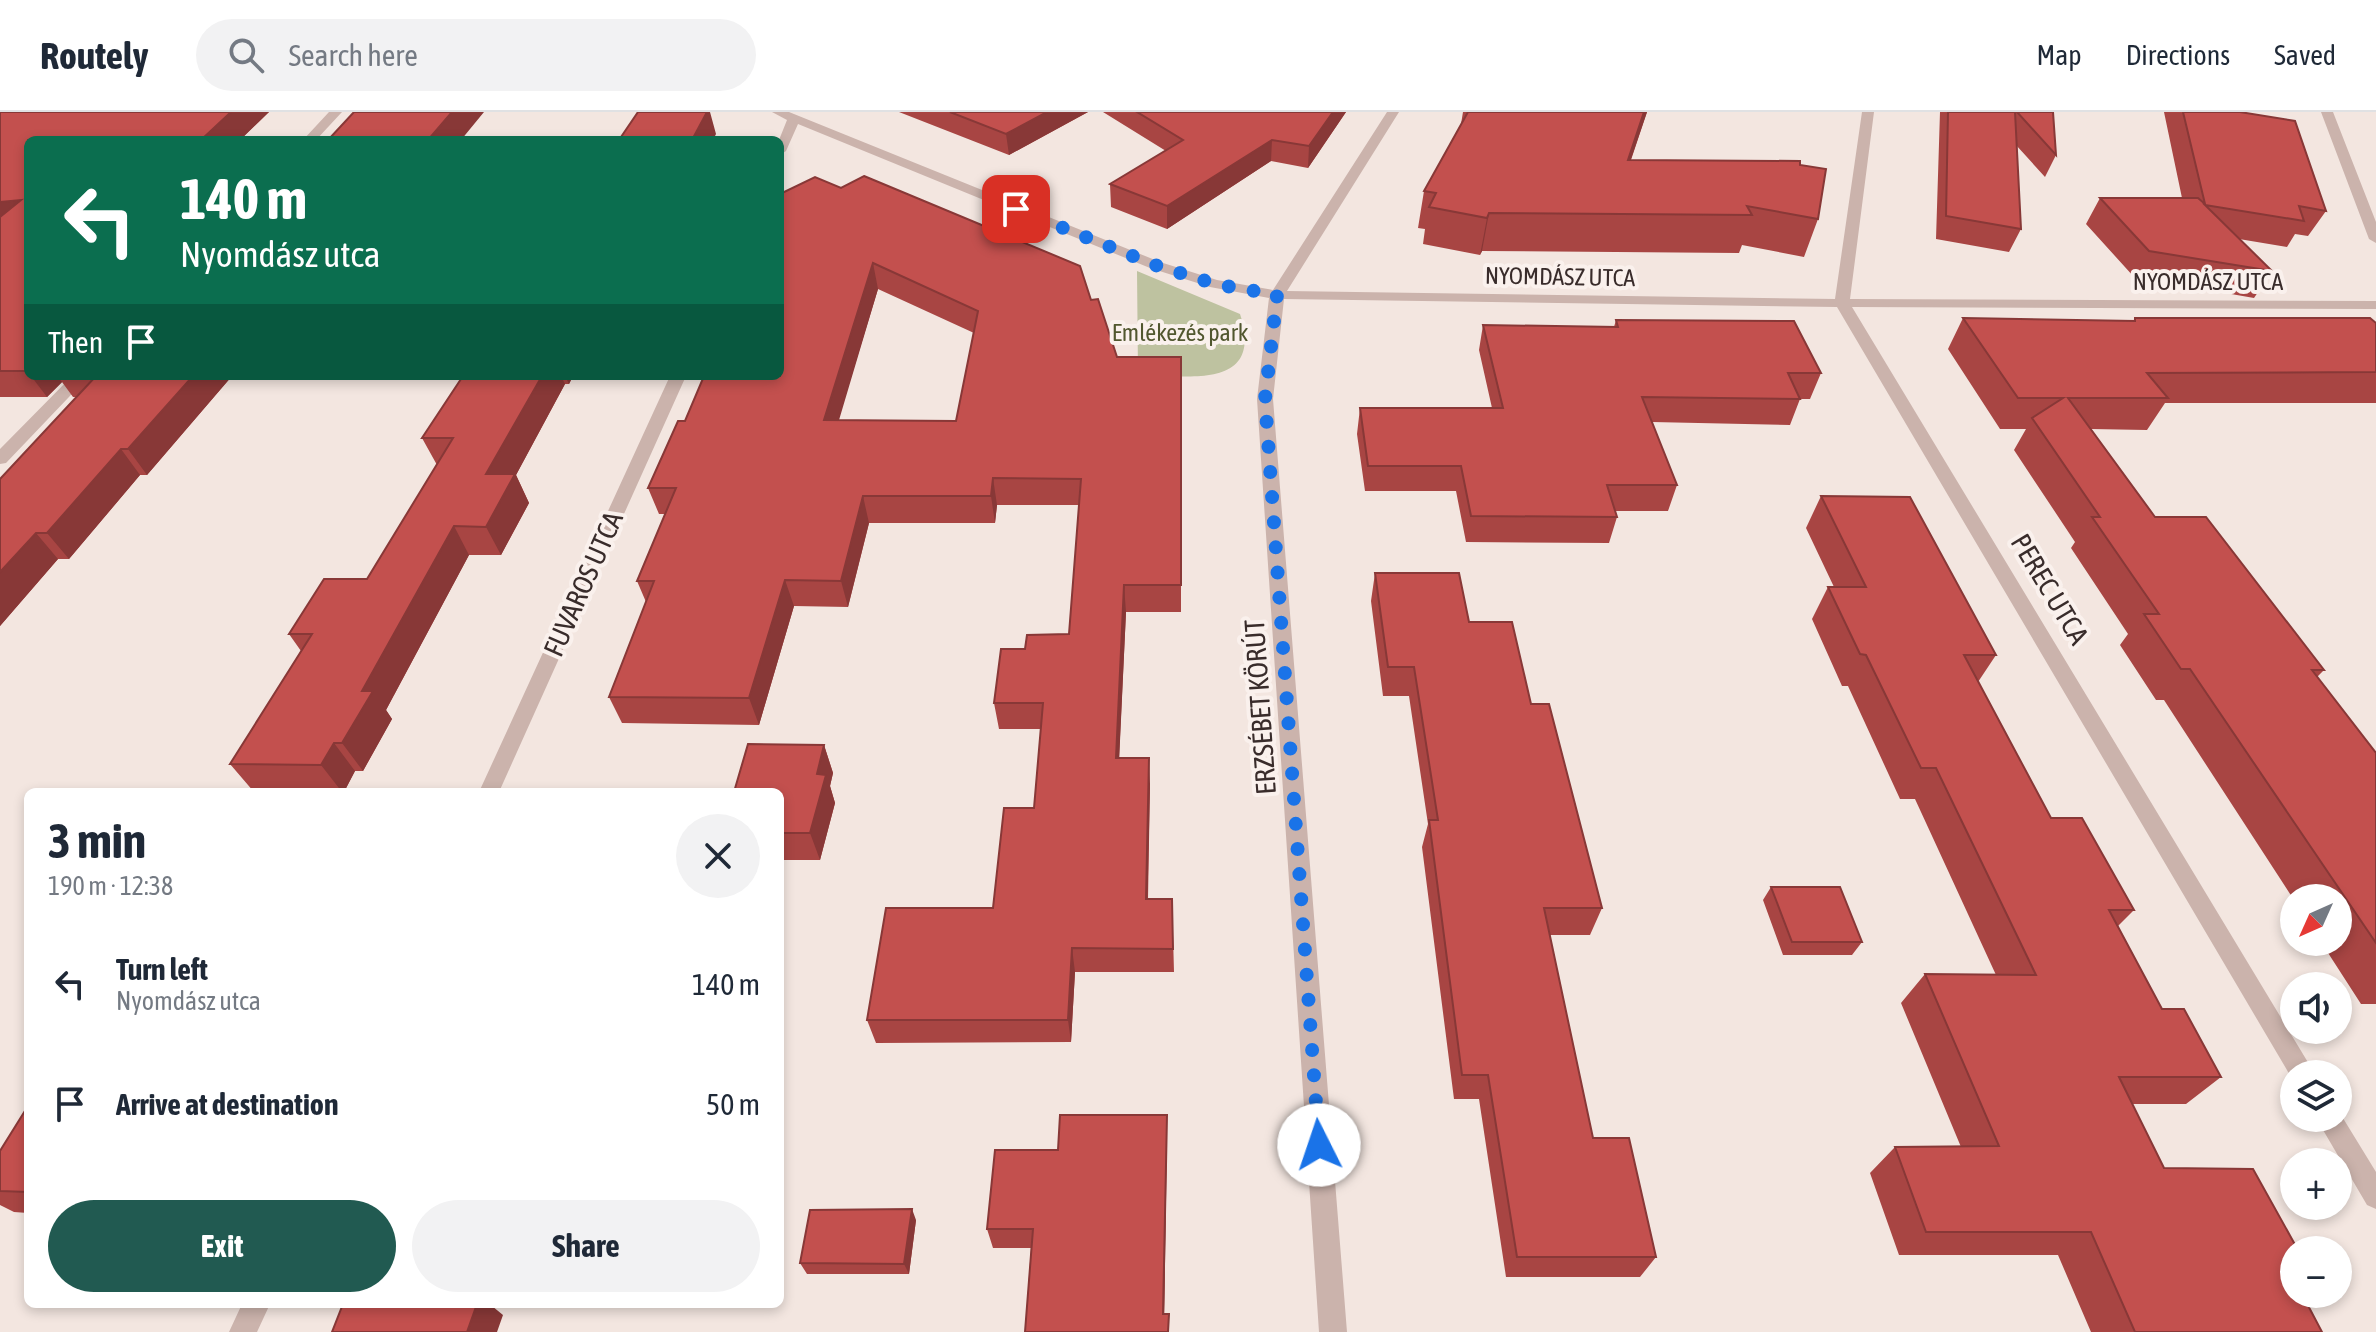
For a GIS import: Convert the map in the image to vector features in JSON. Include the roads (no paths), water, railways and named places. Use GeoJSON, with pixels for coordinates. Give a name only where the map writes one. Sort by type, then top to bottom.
{"type":"FeatureCollection","features":[{"type":"Feature","properties":{"kind":"street"},"geometry":{"type":"LineString","coordinates":[[313,136],[336,112]]}},
{"type":"Feature","properties":{"kind":"street","name":"NYOMDÁSZ UTCA"},"geometry":{"type":"LineString","coordinates":[[778,112],[1155,265],[1215,284],[1277,295],[1842,303],[2376,305]]}},
{"type":"Feature","properties":{"kind":"street","name":"ERZSÉBET KÖRÚT"},"geometry":{"type":"LineString","coordinates":[[1333,1332],[1265,399],[1277,295],[1393,112]]}},
{"type":"Feature","properties":{"kind":"street"},"geometry":{"type":"LineString","coordinates":[[1842,303],[1868,112]]}},
{"type":"Feature","properties":{"kind":"street"},"geometry":{"type":"LineString","coordinates":[[2327,112],[2376,239]]}},
{"type":"Feature","properties":{"kind":"street"},"geometry":{"type":"LineString","coordinates":[[784,142],[794,119]]}},
{"type":"Feature","properties":{"kind":"street","name":"PEREC UTCA"},"geometry":{"type":"LineString","coordinates":[[1842,303],[2295,1060]]}},
{"type":"Feature","properties":{"kind":"street"},"geometry":{"type":"LineString","coordinates":[[0,459],[77,380]]}},
{"type":"Feature","properties":{"kind":"street","name":"FUVAROS UTCA"},"geometry":{"type":"LineString","coordinates":[[491,788],[676,380]]}},
{"type":"Feature","properties":{"kind":"street"},"geometry":{"type":"LineString","coordinates":[[2337,1132],[2376,1196]]}},
{"type":"Feature","properties":{"kind":"street"},"geometry":{"type":"LineString","coordinates":[[243,1332],[254,1308]]}},
{"type":"Feature","properties":{"kind":"park label","name":"Emlékezés park"},"geometry":{"type":"Point","coordinates":[1180,333]}}]}
